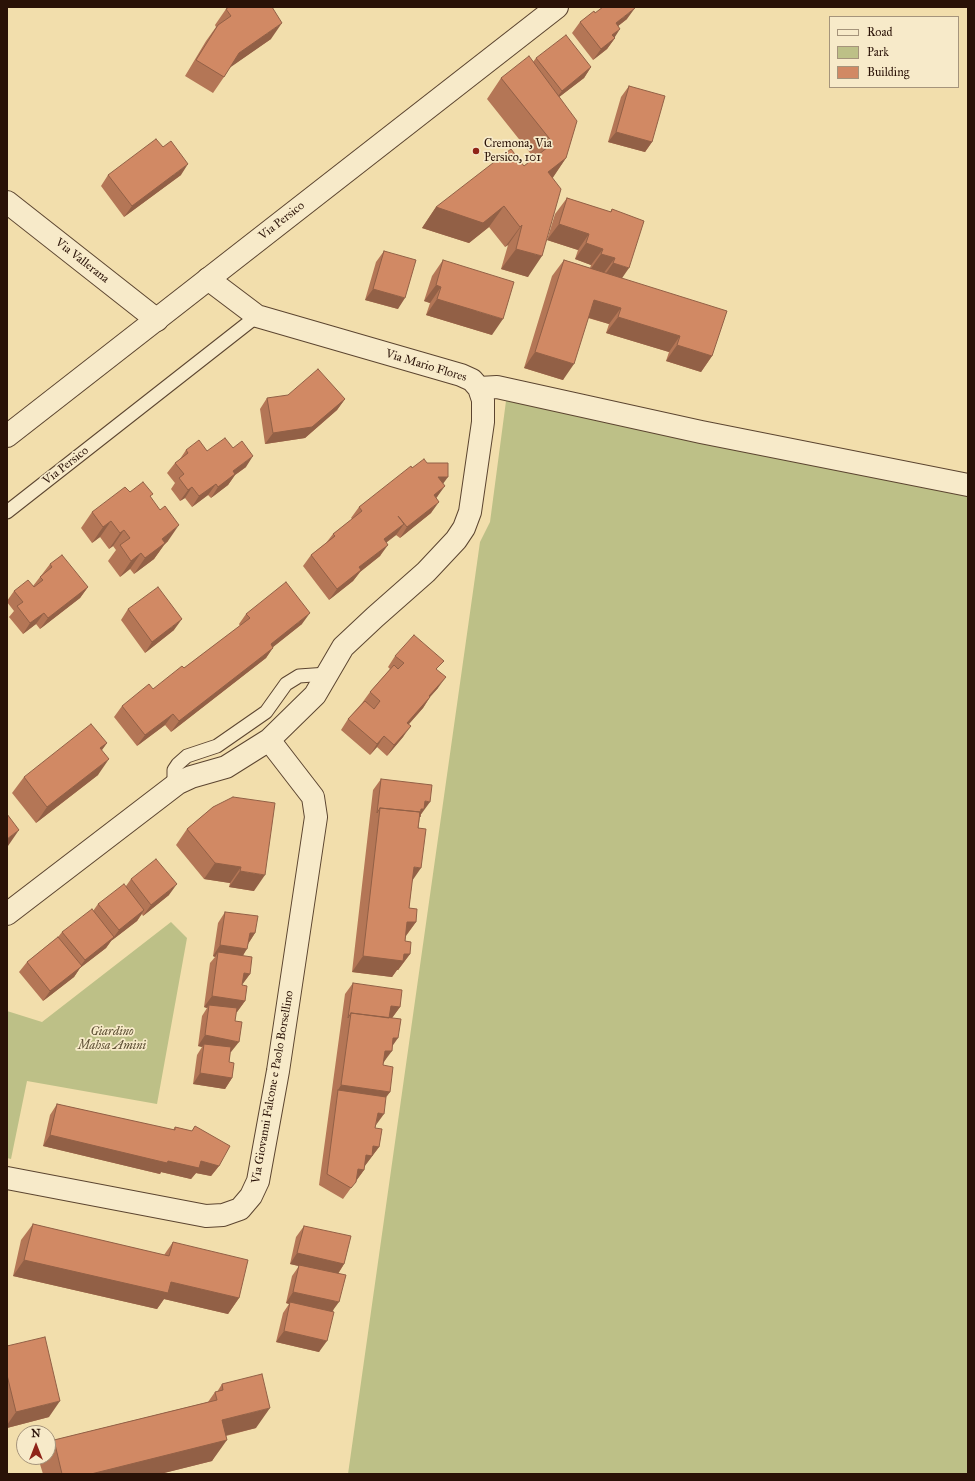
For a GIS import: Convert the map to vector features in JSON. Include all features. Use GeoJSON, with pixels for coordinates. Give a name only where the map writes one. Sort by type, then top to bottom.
{"type":"FeatureCollection","features":[{"type":"Feature","properties":{"kind":"street","name":"Via Persico"},"geometry":{"type":"LineString","coordinates":[[7,436],[557,7]]}},
{"type":"Feature","properties":{"kind":"street","name":"Via Vallerana"},"geometry":{"type":"LineString","coordinates":[[7,202],[157,320]]}},
{"type":"Feature","properties":{"kind":"street","name":"Via Mario Flores"},"geometry":{"type":"LineString","coordinates":[[208,279],[257,316],[461,375],[472,380],[479,388],[497,387],[701,432],[968,485]]}},
{"type":"Feature","properties":{"kind":"street"},"geometry":{"type":"LineString","coordinates":[[7,914],[174,786],[190,778],[226,767],[269,740],[315,695],[343,647],[426,572],[456,540],[464,528],[470,512],[483,422],[483,400],[479,388]]}},
{"type":"Feature","properties":{"kind":"street","name":"Via Giovanni Falcone e Paolo Borsellino"},"geometry":{"type":"LineString","coordinates":[[7,1178],[206,1216],[223,1215],[240,1209],[251,1196],[258,1182],[278,1071],[316,817],[313,797],[269,740]]}},
{"type":"Feature","properties":{"kind":"lane","name":"Via Persico"},"geometry":{"type":"LineString","coordinates":[[7,512],[257,316]]}},
{"type":"Feature","properties":{"kind":"lane"},"geometry":{"type":"LineString","coordinates":[[174,786],[174,770],[187,756],[217,746],[266,712],[286,684],[298,676],[327,674]]}},
{"type":"Feature","properties":{"kind":"green space"},"geometry":{"type":"Polygon","coordinates":[[[506,401],[968,489],[968,1474],[348,1474],[480,542],[490,522],[506,401]]]}},
{"type":"Feature","properties":{"kind":"green space","name":"Giardino Mahsa Amini"},"geometry":{"type":"Polygon","coordinates":[[[171,922],[187,938],[157,1104],[27,1081],[11,1159],[7,1158],[7,1011],[42,1022],[171,922]]]}},
{"type":"Feature","properties":{"kind":"building"},"geometry":{"type":"Polygon","coordinates":[[[229,7],[272,7],[282,23],[239,53],[224,77],[196,60],[218,25],[231,16],[226,9],[229,7]]]}},
{"type":"Feature","properties":{"kind":"building"},"geometry":{"type":"Polygon","coordinates":[[[603,7],[635,8],[616,23],[620,29],[612,35],[615,38],[601,49],[580,22],[594,11],[595,13],[603,7]]]}},
{"type":"Feature","properties":{"kind":"building"},"geometry":{"type":"Polygon","coordinates":[[[566,35],[591,67],[562,91],[536,58],[566,35]]]}},
{"type":"Feature","properties":{"kind":"building"},"geometry":{"type":"Polygon","coordinates":[[[529,56],[577,121],[566,158],[548,172],[561,189],[542,256],[516,249],[522,225],[520,227],[504,206],[483,223],[436,207],[511,149],[524,166],[553,143],[501,78],[529,56]]]}},
{"type":"Feature","properties":{"kind":"building"},"geometry":{"type":"Polygon","coordinates":[[[629,86],[665,96],[652,142],[616,132],[629,86]]]}},
{"type":"Feature","properties":{"kind":"building"},"geometry":{"type":"Polygon","coordinates":[[[156,139],[163,147],[171,141],[188,164],[132,206],[108,175],[156,139]]]}},
{"type":"Feature","properties":{"kind":"building"},"geometry":{"type":"Polygon","coordinates":[[[567,198],[611,212],[612,209],[644,221],[629,268],[613,263],[615,258],[601,254],[603,249],[586,243],[589,234],[559,224],[567,198]]]}},
{"type":"Feature","properties":{"kind":"building"},"geometry":{"type":"Polygon","coordinates":[[[384,251],[416,260],[405,298],[373,289],[384,251]]]}},
{"type":"Feature","properties":{"kind":"building"},"geometry":{"type":"Polygon","coordinates":[[[443,260],[514,282],[503,319],[437,299],[441,287],[436,285],[443,260]]]}},
{"type":"Feature","properties":{"kind":"building"},"geometry":{"type":"Polygon","coordinates":[[[564,260],[727,311],[712,356],[677,345],[680,336],[618,317],[621,308],[594,300],[574,364],[535,352],[564,260]]]}},
{"type":"Feature","properties":{"kind":"building"},"geometry":{"type":"Polygon","coordinates":[[[318,369],[345,399],[312,427],[273,433],[267,398],[288,395],[318,369]]]}},
{"type":"Feature","properties":{"kind":"building"},"geometry":{"type":"Polygon","coordinates":[[[225,438],[233,448],[242,441],[253,456],[233,471],[235,474],[218,487],[216,484],[199,496],[192,487],[188,490],[179,478],[184,474],[175,463],[188,453],[186,450],[199,440],[207,451],[225,438]]]}},
{"type":"Feature","properties":{"kind":"building"},"geometry":{"type":"Polygon","coordinates":[[[424,459],[427,463],[448,463],[448,477],[438,477],[445,486],[434,495],[439,502],[407,527],[398,516],[404,524],[384,539],[388,545],[359,567],[361,570],[337,589],[311,555],[335,536],[333,534],[362,511],[359,507],[411,466],[412,468],[424,459]]]}},
{"type":"Feature","properties":{"kind":"building"},"geometry":{"type":"Polygon","coordinates":[[[143,482],[153,494],[150,496],[160,510],[165,506],[179,525],[162,539],[165,543],[145,558],[141,553],[131,561],[120,545],[130,538],[124,530],[120,533],[111,521],[103,527],[92,512],[125,487],[130,492],[143,482]]]}},
{"type":"Feature","properties":{"kind":"building"},"geometry":{"type":"Polygon","coordinates":[[[62,555],[88,587],[48,618],[44,613],[30,623],[17,606],[23,602],[14,591],[28,580],[34,587],[43,580],[40,577],[52,567],[50,564],[62,555]]]}},
{"type":"Feature","properties":{"kind":"building"},"geometry":{"type":"Polygon","coordinates":[[[286,582],[310,613],[271,644],[273,648],[179,721],[173,714],[145,735],[122,706],[149,684],[153,689],[182,666],[184,668],[250,618],[246,614],[286,582]]]}},
{"type":"Feature","properties":{"kind":"building"},"geometry":{"type":"Polygon","coordinates":[[[158,587],[182,619],[152,642],[128,609],[158,587]]]}},
{"type":"Feature","properties":{"kind":"building"},"geometry":{"type":"Polygon","coordinates":[[[414,635],[444,661],[436,669],[446,677],[407,723],[411,726],[394,745],[384,736],[377,744],[348,719],[365,701],[374,709],[380,701],[370,692],[394,665],[398,669],[404,663],[395,656],[414,635]]]}},
{"type":"Feature","properties":{"kind":"building"},"geometry":{"type":"Polygon","coordinates":[[[91,724],[107,743],[100,748],[109,759],[47,807],[24,777],[91,724]]]}},
{"type":"Feature","properties":{"kind":"building"},"geometry":{"type":"Polygon","coordinates":[[[381,779],[432,785],[430,802],[425,801],[424,809],[421,809],[420,817],[420,812],[380,808],[377,813],[381,779]]]}},
{"type":"Feature","properties":{"kind":"building"},"geometry":{"type":"Polygon","coordinates":[[[233,797],[275,803],[265,875],[240,871],[241,867],[215,863],[187,829],[213,807],[233,797]]]}},
{"type":"Feature","properties":{"kind":"building"},"geometry":{"type":"Polygon","coordinates":[[[380,808],[420,812],[418,828],[426,829],[421,868],[414,867],[409,908],[417,909],[416,922],[407,922],[405,941],[411,942],[410,954],[404,954],[403,961],[363,956],[380,808]]]}},
{"type":"Feature","properties":{"kind":"building"},"geometry":{"type":"Polygon","coordinates":[[[7,814],[19,830],[7,839],[7,814]]]}},
{"type":"Feature","properties":{"kind":"building"},"geometry":{"type":"Polygon","coordinates":[[[156,859],[177,884],[151,905],[131,879],[156,859]]]}},
{"type":"Feature","properties":{"kind":"building"},"geometry":{"type":"Polygon","coordinates":[[[124,884],[144,910],[119,930],[98,904],[124,884]]]}},
{"type":"Feature","properties":{"kind":"building"},"geometry":{"type":"Polygon","coordinates":[[[92,909],[114,937],[85,960],[62,932],[92,909]]]}},
{"type":"Feature","properties":{"kind":"building"},"geometry":{"type":"Polygon","coordinates":[[[225,912],[258,916],[255,933],[250,933],[247,949],[220,945],[225,912]]]}},
{"type":"Feature","properties":{"kind":"building"},"geometry":{"type":"Polygon","coordinates":[[[58,937],[82,966],[50,991],[27,962],[58,937]]]}},
{"type":"Feature","properties":{"kind":"building"},"geometry":{"type":"Polygon","coordinates":[[[218,952],[252,957],[250,974],[244,973],[242,985],[247,986],[245,1001],[212,996],[218,952]]]}},
{"type":"Feature","properties":{"kind":"building"},"geometry":{"type":"Polygon","coordinates":[[[353,983],[402,990],[400,1007],[391,1006],[389,1018],[351,1013],[348,1018],[353,983]]]}},
{"type":"Feature","properties":{"kind":"building"},"geometry":{"type":"Polygon","coordinates":[[[209,1005],[237,1008],[235,1021],[242,1022],[239,1042],[205,1035],[209,1005]]]}},
{"type":"Feature","properties":{"kind":"building"},"geometry":{"type":"Polygon","coordinates":[[[351,1013],[401,1019],[398,1038],[393,1038],[392,1051],[385,1051],[383,1065],[393,1067],[390,1092],[341,1085],[351,1013]]]}},
{"type":"Feature","properties":{"kind":"building"},"geometry":{"type":"Polygon","coordinates":[[[204,1044],[231,1047],[229,1062],[234,1063],[232,1078],[200,1073],[204,1044]]]}},
{"type":"Feature","properties":{"kind":"building"},"geometry":{"type":"Polygon","coordinates":[[[338,1090],[386,1097],[384,1114],[378,1113],[375,1128],[382,1129],[379,1147],[373,1146],[372,1156],[366,1155],[364,1170],[358,1169],[356,1182],[351,1188],[327,1174],[338,1090]]]}},
{"type":"Feature","properties":{"kind":"building"},"geometry":{"type":"Polygon","coordinates":[[[57,1104],[175,1130],[175,1127],[192,1131],[195,1126],[230,1146],[219,1166],[201,1161],[199,1168],[168,1161],[167,1163],[50,1135],[57,1104]]]}},
{"type":"Feature","properties":{"kind":"building"},"geometry":{"type":"Polygon","coordinates":[[[33,1224],[169,1256],[173,1242],[248,1260],[239,1298],[171,1282],[168,1293],[24,1260],[33,1224]]]}},
{"type":"Feature","properties":{"kind":"building"},"geometry":{"type":"Polygon","coordinates":[[[304,1226],[351,1236],[344,1264],[297,1253],[304,1226]]]}},
{"type":"Feature","properties":{"kind":"building"},"geometry":{"type":"Polygon","coordinates":[[[299,1265],[346,1275],[339,1302],[293,1292],[299,1265]]]}},
{"type":"Feature","properties":{"kind":"building"},"geometry":{"type":"Polygon","coordinates":[[[290,1302],[334,1312],[327,1341],[284,1331],[290,1302]]]}},
{"type":"Feature","properties":{"kind":"building"},"geometry":{"type":"Polygon","coordinates":[[[45,1337],[60,1401],[16,1412],[7,1375],[7,1346],[45,1337]]]}},
{"type":"Feature","properties":{"kind":"building"},"geometry":{"type":"Polygon","coordinates":[[[262,1374],[270,1408],[222,1420],[227,1440],[91,1474],[62,1474],[56,1448],[56,1440],[217,1400],[215,1392],[223,1390],[222,1384],[262,1374]]]}},
{"type":"Feature","properties":{"kind":"place","name":"Cremona, Via Persico, 101"},"geometry":{"type":"Point","coordinates":[476,151]}}]}
